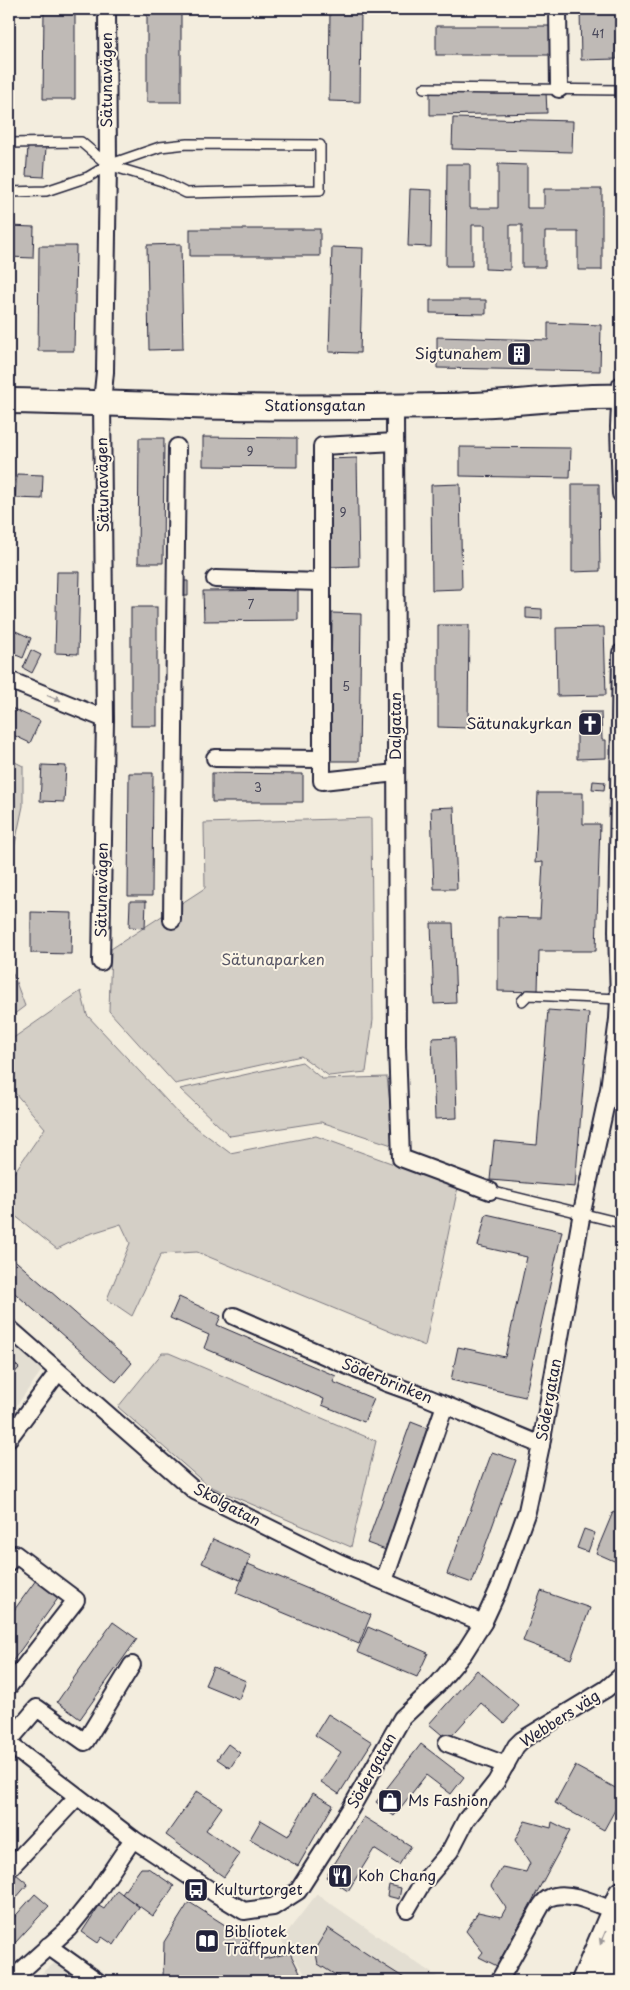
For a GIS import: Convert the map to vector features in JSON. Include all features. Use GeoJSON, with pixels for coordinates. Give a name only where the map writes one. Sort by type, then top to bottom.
{"type":"FeatureCollection","features":[{"type":"Feature","properties":{"kind":"street","name":"Sätunavägen"},"geometry":{"type":"LineString","coordinates":[[101,962],[105,719],[102,402],[105,372],[108,165],[107,9]]}},
{"type":"Feature","properties":{"kind":"street"},"geometry":{"type":"LineString","coordinates":[[558,9],[559,89]]}},
{"type":"Feature","properties":{"kind":"street"},"geometry":{"type":"LineString","coordinates":[[621,384],[621,494]]}},
{"type":"Feature","properties":{"kind":"street","name":"Stationsgatan"},"geometry":{"type":"LineString","coordinates":[[9,401],[102,402],[192,406],[395,407],[466,406],[586,396],[621,397]]}},
{"type":"Feature","properties":{"kind":"street","name":"Dalgatan"},"geometry":{"type":"LineString","coordinates":[[395,407],[397,1046],[401,1158],[490,1191]]}},
{"type":"Feature","properties":{"kind":"street"},"geometry":{"type":"LineString","coordinates":[[395,442],[322,446],[322,781],[396,773]]}},
{"type":"Feature","properties":{"kind":"street"},"geometry":{"type":"LineString","coordinates":[[172,920],[177,447]]}},
{"type":"Feature","properties":{"kind":"street"},"geometry":{"type":"LineString","coordinates":[[215,579],[322,582]]}},
{"type":"Feature","properties":{"kind":"street","name":"Södergatan"},"geometry":{"type":"LineString","coordinates":[[9,1742],[133,1839],[244,1911],[273,1907],[298,1891],[351,1808],[402,1718],[437,1685],[464,1653],[483,1623],[500,1586],[527,1511],[541,1445],[582,1212],[608,1089],[618,1019],[621,653]]}},
{"type":"Feature","properties":{"kind":"street"},"geometry":{"type":"LineString","coordinates":[[9,680],[105,719]]}},
{"type":"Feature","properties":{"kind":"street"},"geometry":{"type":"LineString","coordinates":[[215,758],[322,759]]}},
{"type":"Feature","properties":{"kind":"street","name":"Söderbrinken"},"geometry":{"type":"LineString","coordinates":[[234,1316],[387,1383],[541,1445]]}},
{"type":"Feature","properties":{"kind":"street","name":"Skolgatan"},"geometry":{"type":"LineString","coordinates":[[9,1328],[195,1491],[340,1563],[483,1623]]}},
{"type":"Feature","properties":{"kind":"street"},"geometry":{"type":"LineString","coordinates":[[9,1438],[58,1372]]}},
{"type":"Feature","properties":{"kind":"street"},"geometry":{"type":"LineString","coordinates":[[384,1581],[445,1405]]}},
{"type":"Feature","properties":{"kind":"street"},"geometry":{"type":"LineString","coordinates":[[9,1562],[15,1554],[76,1600],[9,1686]]}},
{"type":"Feature","properties":{"kind":"street"},"geometry":{"type":"LineString","coordinates":[[9,1742],[37,1708],[85,1742],[132,1665]]}},
{"type":"Feature","properties":{"kind":"street","name":"Webbers väg"},"geometry":{"type":"LineString","coordinates":[[407,1909],[421,1885],[450,1851],[466,1820],[496,1782],[522,1740],[606,1689],[621,1676]]}},
{"type":"Feature","properties":{"kind":"street"},"geometry":{"type":"LineString","coordinates":[[448,1744],[506,1765]]}},
{"type":"Feature","properties":{"kind":"street"},"geometry":{"type":"LineString","coordinates":[[9,1869],[77,1797]]}},
{"type":"Feature","properties":{"kind":"street"},"geometry":{"type":"LineString","coordinates":[[10,1981],[69,1928],[94,1897],[133,1839]]}},
{"type":"Feature","properties":{"kind":"street"},"geometry":{"type":"LineString","coordinates":[[499,1981],[540,1906],[548,1898],[561,1895],[619,1906],[584,1981]]}},
{"type":"Feature","properties":{"kind":"street"},"geometry":{"type":"LineString","coordinates":[[606,1981],[621,1944]]}},
{"type":"Feature","properties":{"kind":"street"},"geometry":{"type":"LineString","coordinates":[[48,1946],[97,1981]]}},
{"type":"Feature","properties":{"kind":"lane"},"geometry":{"type":"LineString","coordinates":[[424,88],[621,90]]}},
{"type":"Feature","properties":{"kind":"lane"},"geometry":{"type":"LineString","coordinates":[[9,143],[81,142],[108,165],[162,181],[186,193],[320,190],[320,145],[187,144],[160,146],[108,165],[88,177],[46,191],[9,192]]}},
{"type":"Feature","properties":{"kind":"lane"},"geometry":{"type":"LineString","coordinates":[[522,1001],[528,995],[618,999]]}},
{"type":"Feature","properties":{"kind":"lane"},"geometry":{"type":"LineString","coordinates":[[490,1191],[621,1223]]}},
{"type":"Feature","properties":{"kind":"shaded area"},"geometry":{"type":"Polygon","coordinates":[[[9,1341],[42,1370],[9,1416],[9,1341]]]}},
{"type":"Feature","properties":{"kind":"shaded area"},"geometry":{"type":"Polygon","coordinates":[[[317,1894],[443,1981],[310,1981],[281,1940],[317,1894]]]}},
{"type":"Feature","properties":{"kind":"shaded area"},"geometry":{"type":"Polygon","coordinates":[[[71,1950],[117,1981],[32,1981],[71,1950]]]}},
{"type":"Feature","properties":{"kind":"green space"},"geometry":{"type":"Polygon","coordinates":[[[9,759],[23,766],[23,806],[9,872],[9,759]]]}},
{"type":"Feature","properties":{"kind":"green space","name":"Sätunaparken"},"geometry":{"type":"Polygon","coordinates":[[[371,818],[373,1020],[366,1072],[329,1076],[301,1056],[175,1084],[109,1011],[111,949],[205,888],[204,823],[371,818]]]}},
{"type":"Feature","properties":{"kind":"green space"},"geometry":{"type":"Polygon","coordinates":[[[9,942],[11,969],[25,1006],[9,1018],[9,942]]]}},
{"type":"Feature","properties":{"kind":"green space"},"geometry":{"type":"Polygon","coordinates":[[[81,991],[87,1015],[181,1116],[230,1153],[316,1136],[458,1187],[425,1346],[197,1252],[161,1254],[132,1316],[107,1299],[130,1243],[121,1224],[86,1235],[57,1249],[9,1211],[9,1180],[45,1128],[9,1086],[9,1041],[81,991]]]}},
{"type":"Feature","properties":{"kind":"green space"},"geometry":{"type":"Polygon","coordinates":[[[302,1062],[322,1079],[387,1077],[395,1146],[321,1122],[230,1136],[180,1089],[302,1062]]]}},
{"type":"Feature","properties":{"kind":"green space"},"geometry":{"type":"Polygon","coordinates":[[[162,1353],[169,1353],[376,1441],[351,1547],[207,1485],[118,1407],[162,1353]]]}},
{"type":"Feature","properties":{"kind":"building"},"geometry":{"type":"Polygon","coordinates":[[[44,9],[75,9],[75,99],[43,99],[44,9]]]}},
{"type":"Feature","properties":{"kind":"building"},"geometry":{"type":"Polygon","coordinates":[[[147,9],[181,9],[181,102],[147,102],[147,9]]]}},
{"type":"Feature","properties":{"kind":"building"},"geometry":{"type":"Polygon","coordinates":[[[330,9],[361,9],[360,102],[329,101],[330,9]]]}},
{"type":"Feature","properties":{"kind":"building"},"geometry":{"type":"Polygon","coordinates":[[[580,9],[616,9],[617,59],[581,60],[580,9]]]}},
{"type":"Feature","properties":{"kind":"building"},"geometry":{"type":"Polygon","coordinates":[[[436,26],[554,26],[554,55],[436,55],[436,26]]]}},
{"type":"Feature","properties":{"kind":"building"},"geometry":{"type":"Polygon","coordinates":[[[546,92],[547,113],[430,115],[430,93],[546,92]]]}},
{"type":"Feature","properties":{"kind":"building"},"geometry":{"type":"Polygon","coordinates":[[[453,118],[573,121],[572,152],[452,149],[453,118]]]}},
{"type":"Feature","properties":{"kind":"building"},"geometry":{"type":"Polygon","coordinates":[[[28,146],[46,147],[44,177],[26,176],[28,146]]]}},
{"type":"Feature","properties":{"kind":"building"},"geometry":{"type":"Polygon","coordinates":[[[447,164],[470,164],[470,208],[498,208],[498,164],[527,165],[527,208],[544,208],[544,189],[602,189],[602,270],[578,270],[578,232],[545,232],[545,267],[522,267],[522,225],[510,225],[510,270],[485,269],[485,225],[472,225],[472,266],[446,266],[447,164]]]}},
{"type":"Feature","properties":{"kind":"building"},"geometry":{"type":"Polygon","coordinates":[[[410,189],[432,190],[431,247],[408,246],[410,189]]]}},
{"type":"Feature","properties":{"kind":"building"},"geometry":{"type":"Polygon","coordinates":[[[9,226],[34,227],[33,258],[9,257],[9,226]]]}},
{"type":"Feature","properties":{"kind":"building"},"geometry":{"type":"Polygon","coordinates":[[[190,229],[320,229],[320,256],[190,256],[190,229]]]}},
{"type":"Feature","properties":{"kind":"building"},"geometry":{"type":"Polygon","coordinates":[[[181,244],[183,349],[149,350],[147,245],[181,244]]]}},
{"type":"Feature","properties":{"kind":"building"},"geometry":{"type":"Polygon","coordinates":[[[39,246],[76,246],[74,351],[38,351],[39,246]]]}},
{"type":"Feature","properties":{"kind":"building"},"geometry":{"type":"Polygon","coordinates":[[[332,247],[363,248],[360,353],[329,352],[332,247]]]}},
{"type":"Feature","properties":{"kind":"building"},"geometry":{"type":"Polygon","coordinates":[[[430,300],[486,300],[486,314],[430,313],[430,300]]]}},
{"type":"Feature","properties":{"kind":"building","name":"Sigtunahem"},"geometry":{"type":"Polygon","coordinates":[[[548,323],[601,325],[600,371],[437,368],[437,337],[548,340],[548,323]]]}},
{"type":"Feature","properties":{"kind":"building"},"geometry":{"type":"Polygon","coordinates":[[[203,437],[297,438],[297,467],[203,466],[203,437]]]}},
{"type":"Feature","properties":{"kind":"building"},"geometry":{"type":"Polygon","coordinates":[[[139,438],[164,438],[163,563],[138,563],[139,438]]]}},
{"type":"Feature","properties":{"kind":"building"},"geometry":{"type":"Polygon","coordinates":[[[460,447],[571,448],[570,478],[460,476],[460,447]]]}},
{"type":"Feature","properties":{"kind":"building"},"geometry":{"type":"Polygon","coordinates":[[[357,458],[359,566],[329,567],[327,459],[357,458]]]}},
{"type":"Feature","properties":{"kind":"building"},"geometry":{"type":"Polygon","coordinates":[[[17,474],[43,475],[42,499],[15,498],[17,474]]]}},
{"type":"Feature","properties":{"kind":"building"},"geometry":{"type":"Polygon","coordinates":[[[460,484],[462,589],[432,590],[431,485],[460,484]]]}},
{"type":"Feature","properties":{"kind":"building"},"geometry":{"type":"Polygon","coordinates":[[[572,484],[599,484],[600,571],[572,572],[572,484]]]}},
{"type":"Feature","properties":{"kind":"building"},"geometry":{"type":"Polygon","coordinates":[[[57,572],[80,572],[78,654],[55,653],[57,572]]]}},
{"type":"Feature","properties":{"kind":"building"},"geometry":{"type":"Polygon","coordinates":[[[178,581],[188,581],[188,596],[177,596],[178,581]]]}},
{"type":"Feature","properties":{"kind":"building"},"geometry":{"type":"Polygon","coordinates":[[[298,590],[298,620],[204,621],[203,591],[298,590]]]}},
{"type":"Feature","properties":{"kind":"building"},"geometry":{"type":"Polygon","coordinates":[[[131,607],[157,607],[157,726],[131,726],[131,607]]]}},
{"type":"Feature","properties":{"kind":"building"},"geometry":{"type":"Polygon","coordinates":[[[526,608],[542,609],[542,619],[526,618],[526,608]]]}},
{"type":"Feature","properties":{"kind":"building"},"geometry":{"type":"Polygon","coordinates":[[[332,613],[361,614],[359,761],[330,761],[332,613]]]}},
{"type":"Feature","properties":{"kind":"building"},"geometry":{"type":"Polygon","coordinates":[[[438,625],[469,625],[468,728],[438,727],[438,625]]]}},
{"type":"Feature","properties":{"kind":"building"},"geometry":{"type":"Polygon","coordinates":[[[604,627],[606,695],[557,696],[556,628],[604,627]]]}},
{"type":"Feature","properties":{"kind":"building"},"geometry":{"type":"Polygon","coordinates":[[[9,628],[31,638],[23,658],[9,652],[9,628]]]}},
{"type":"Feature","properties":{"kind":"building"},"geometry":{"type":"Polygon","coordinates":[[[31,650],[41,655],[32,673],[23,668],[31,650]]]}},
{"type":"Feature","properties":{"kind":"building"},"geometry":{"type":"Polygon","coordinates":[[[9,707],[40,721],[30,743],[9,733],[9,707]]]}},
{"type":"Feature","properties":{"kind":"building","name":"Sätunakyrkan"},"geometry":{"type":"Polygon","coordinates":[[[580,712],[601,712],[602,740],[606,740],[606,758],[577,759],[580,712]]]}},
{"type":"Feature","properties":{"kind":"building"},"geometry":{"type":"Polygon","coordinates":[[[42,765],[66,766],[64,802],[40,801],[42,765]]]}},
{"type":"Feature","properties":{"kind":"building"},"geometry":{"type":"Polygon","coordinates":[[[129,773],[153,773],[152,896],[128,896],[129,773]]]}},
{"type":"Feature","properties":{"kind":"building"},"geometry":{"type":"Polygon","coordinates":[[[212,773],[303,774],[303,802],[212,802],[212,773]]]}},
{"type":"Feature","properties":{"kind":"building"},"geometry":{"type":"Polygon","coordinates":[[[593,781],[605,782],[604,790],[592,789],[593,781]]]}},
{"type":"Feature","properties":{"kind":"building"},"geometry":{"type":"Polygon","coordinates":[[[538,793],[583,793],[583,824],[600,824],[596,951],[539,951],[538,992],[498,991],[498,917],[540,918],[543,862],[535,863],[538,793]]]}},
{"type":"Feature","properties":{"kind":"building"},"geometry":{"type":"Polygon","coordinates":[[[454,807],[457,889],[434,889],[431,808],[454,807]]]}},
{"type":"Feature","properties":{"kind":"building"},"geometry":{"type":"Polygon","coordinates":[[[130,901],[146,901],[145,928],[129,927],[130,901]]]}},
{"type":"Feature","properties":{"kind":"building"},"geometry":{"type":"Polygon","coordinates":[[[31,912],[72,913],[71,954],[31,953],[31,912]]]}},
{"type":"Feature","properties":{"kind":"building"},"geometry":{"type":"Polygon","coordinates":[[[431,923],[453,923],[456,1003],[434,1004],[431,923]]]}},
{"type":"Feature","properties":{"kind":"building"},"geometry":{"type":"Polygon","coordinates":[[[548,1010],[589,1013],[575,1187],[490,1180],[494,1141],[537,1145],[548,1010]]]}},
{"type":"Feature","properties":{"kind":"building"},"geometry":{"type":"Polygon","coordinates":[[[455,1037],[457,1118],[435,1119],[432,1038],[455,1037]]]}},
{"type":"Feature","properties":{"kind":"building"},"geometry":{"type":"Polygon","coordinates":[[[486,1214],[562,1231],[525,1397],[451,1380],[458,1347],[505,1357],[527,1257],[478,1246],[486,1214]]]}},
{"type":"Feature","properties":{"kind":"building"},"geometry":{"type":"Polygon","coordinates":[[[9,1255],[132,1363],[116,1382],[9,1288],[9,1255]]]}},
{"type":"Feature","properties":{"kind":"building"},"geometry":{"type":"Polygon","coordinates":[[[179,1297],[221,1316],[217,1325],[336,1376],[333,1382],[374,1399],[364,1422],[322,1405],[324,1399],[204,1348],[209,1335],[170,1318],[179,1297]]]}},
{"type":"Feature","properties":{"kind":"building"},"geometry":{"type":"Polygon","coordinates":[[[9,1358],[19,1368],[9,1379],[9,1358]]]}},
{"type":"Feature","properties":{"kind":"building"},"geometry":{"type":"Polygon","coordinates":[[[621,1416],[621,1438],[614,1435],[621,1416]]]}},
{"type":"Feature","properties":{"kind":"building"},"geometry":{"type":"Polygon","coordinates":[[[411,1422],[434,1431],[391,1552],[367,1543],[411,1422]]]}},
{"type":"Feature","properties":{"kind":"building"},"geometry":{"type":"Polygon","coordinates":[[[492,1452],[516,1460],[472,1583],[447,1574],[492,1452]]]}},
{"type":"Feature","properties":{"kind":"building"},"geometry":{"type":"Polygon","coordinates":[[[613,1512],[621,1516],[621,1564],[596,1553],[613,1512]]]}},
{"type":"Feature","properties":{"kind":"building"},"geometry":{"type":"Polygon","coordinates":[[[584,1529],[595,1533],[588,1552],[577,1548],[584,1529]]]}},
{"type":"Feature","properties":{"kind":"building"},"geometry":{"type":"Polygon","coordinates":[[[213,1539],[251,1556],[240,1580],[202,1563],[213,1539]]]}},
{"type":"Feature","properties":{"kind":"building"},"geometry":{"type":"Polygon","coordinates":[[[248,1564],[371,1615],[359,1644],[236,1593],[248,1564]]]}},
{"type":"Feature","properties":{"kind":"building"},"geometry":{"type":"Polygon","coordinates":[[[36,1580],[59,1597],[9,1666],[9,1617],[36,1580]]]}},
{"type":"Feature","properties":{"kind":"building"},"geometry":{"type":"Polygon","coordinates":[[[541,1591],[590,1608],[571,1659],[523,1641],[541,1591]]]}},
{"type":"Feature","properties":{"kind":"building"},"geometry":{"type":"Polygon","coordinates":[[[113,1622],[137,1639],[80,1719],[57,1702],[113,1622]]]}},
{"type":"Feature","properties":{"kind":"building"},"geometry":{"type":"Polygon","coordinates":[[[368,1627],[428,1653],[417,1677],[357,1652],[368,1627]]]}},
{"type":"Feature","properties":{"kind":"building"},"geometry":{"type":"Polygon","coordinates":[[[213,1667],[246,1681],[239,1699],[205,1685],[213,1667]]]}},
{"type":"Feature","properties":{"kind":"building"},"geometry":{"type":"Polygon","coordinates":[[[477,1670],[519,1706],[504,1723],[481,1703],[448,1740],[429,1724],[477,1670]]]}},
{"type":"Feature","properties":{"kind":"building"},"geometry":{"type":"Polygon","coordinates":[[[328,1714],[372,1742],[339,1794],[321,1782],[341,1752],[315,1735],[328,1714]]]}},
{"type":"Feature","properties":{"kind":"building"},"geometry":{"type":"Polygon","coordinates":[[[228,1744],[240,1753],[230,1768],[217,1759],[228,1744]]]}},
{"type":"Feature","properties":{"kind":"building"},"geometry":{"type":"Polygon","coordinates":[[[421,1744],[464,1777],[451,1794],[426,1775],[394,1816],[376,1802],[421,1744]]]}},
{"type":"Feature","properties":{"kind":"building"},"geometry":{"type":"Polygon","coordinates":[[[575,1766],[621,1791],[621,1799],[604,1830],[555,1803],[575,1766]]]}},
{"type":"Feature","properties":{"kind":"building"},"geometry":{"type":"Polygon","coordinates":[[[197,1791],[222,1807],[206,1830],[240,1854],[224,1877],[166,1835],[197,1791]]]}},
{"type":"Feature","properties":{"kind":"building"},"geometry":{"type":"Polygon","coordinates":[[[313,1793],[333,1805],[298,1866],[250,1839],[261,1820],[288,1836],[313,1793]]]}},
{"type":"Feature","properties":{"kind":"building"},"geometry":{"type":"Polygon","coordinates":[[[364,1817],[411,1846],[399,1865],[374,1849],[348,1891],[326,1877],[364,1817]]]}},
{"type":"Feature","properties":{"kind":"building"},"geometry":{"type":"Polygon","coordinates":[[[525,1821],[551,1828],[552,1822],[570,1831],[497,1966],[479,1957],[483,1952],[466,1931],[478,1912],[501,1917],[506,1908],[491,1886],[502,1867],[526,1872],[530,1863],[515,1840],[525,1821]]]}},
{"type":"Feature","properties":{"kind":"building"},"geometry":{"type":"Polygon","coordinates":[[[141,1868],[148,1868],[174,1886],[153,1916],[122,1894],[141,1868]]]}},
{"type":"Feature","properties":{"kind":"building"},"geometry":{"type":"Polygon","coordinates":[[[16,1874],[28,1884],[9,1906],[9,1883],[16,1874]]]}},
{"type":"Feature","properties":{"kind":"building"},"geometry":{"type":"Polygon","coordinates":[[[389,1885],[401,1888],[399,1899],[387,1896],[389,1885]]]}},
{"type":"Feature","properties":{"kind":"building"},"geometry":{"type":"Polygon","coordinates":[[[117,1890],[139,1907],[114,1945],[102,1937],[98,1943],[82,1932],[99,1906],[104,1909],[117,1890]]]}},
{"type":"Feature","properties":{"kind":"building"},"geometry":{"type":"Polygon","coordinates":[[[35,1894],[49,1906],[15,1943],[9,1937],[9,1923],[35,1894]]]}},
{"type":"Feature","properties":{"kind":"building","name":"Bibliotek Träffpunkten"},"geometry":{"type":"Polygon","coordinates":[[[189,1902],[250,1941],[246,1948],[264,1959],[290,1953],[304,1981],[169,1981],[163,1978],[164,1942],[189,1902]]]}},
{"type":"Feature","properties":{"kind":"building"},"geometry":{"type":"Polygon","coordinates":[[[328,1928],[409,1981],[345,1981],[318,1964],[315,1949],[328,1928]]]}},
{"type":"Feature","properties":{"kind":"place","name":"Sigtunahem"},"geometry":{"type":"Point","coordinates":[519,354]}},
{"type":"Feature","properties":{"kind":"place","name":"Sätunakyrkan"},"geometry":{"type":"Point","coordinates":[590,724]}},
{"type":"Feature","properties":{"kind":"place","name":"Ms Fashion"},"geometry":{"type":"Point","coordinates":[390,1801]}},
{"type":"Feature","properties":{"kind":"place","name":"Koh Chang"},"geometry":{"type":"Point","coordinates":[340,1876]}},
{"type":"Feature","properties":{"kind":"place","name":"Kulturtorget"},"geometry":{"type":"Point","coordinates":[196,1890]}},
{"type":"Feature","properties":{"kind":"place","name":"Bibliotek Träffpunkten"},"geometry":{"type":"Point","coordinates":[207,1941]}}]}
